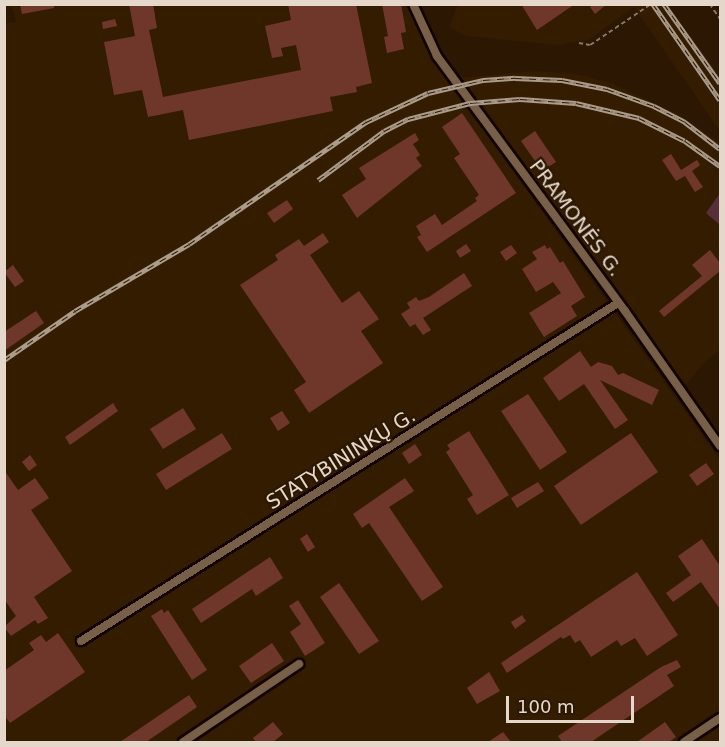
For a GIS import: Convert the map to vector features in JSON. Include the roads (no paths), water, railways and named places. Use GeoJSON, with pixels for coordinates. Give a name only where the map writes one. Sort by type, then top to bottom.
{"type":"FeatureCollection","features":[{"type":"Feature","properties":{"kind":"street","name":"PRAMONĖS G."},"geometry":{"type":"LineString","coordinates":[[413,4],[437,56],[720,446]]}},
{"type":"Feature","properties":{"kind":"street","name":"STATYBININKŲ G."},"geometry":{"type":"LineString","coordinates":[[81,641],[618,303]]}},
{"type":"Feature","properties":{"kind":"street"},"geometry":{"type":"LineString","coordinates":[[183,742],[298,664]]}},
{"type":"Feature","properties":{"kind":"street"},"geometry":{"type":"LineString","coordinates":[[684,742],[720,718]]}},
{"type":"Feature","properties":{"kind":"railway"},"geometry":{"type":"LineString","coordinates":[[653,4],[720,100]]}},
{"type":"Feature","properties":{"kind":"railway"},"geometry":{"type":"LineString","coordinates":[[664,4],[720,83]]}},
{"type":"Feature","properties":{"kind":"railway"},"geometry":{"type":"LineString","coordinates":[[4,360],[75,311],[189,244],[366,122],[428,93],[483,80],[515,78],[562,80],[607,89],[654,106],[685,122],[720,149]]}},
{"type":"Feature","properties":{"kind":"railway"},"geometry":{"type":"LineString","coordinates":[[318,180],[384,131],[408,119],[470,103],[520,99],[576,103],[639,118],[685,141],[720,166]]}}]}
